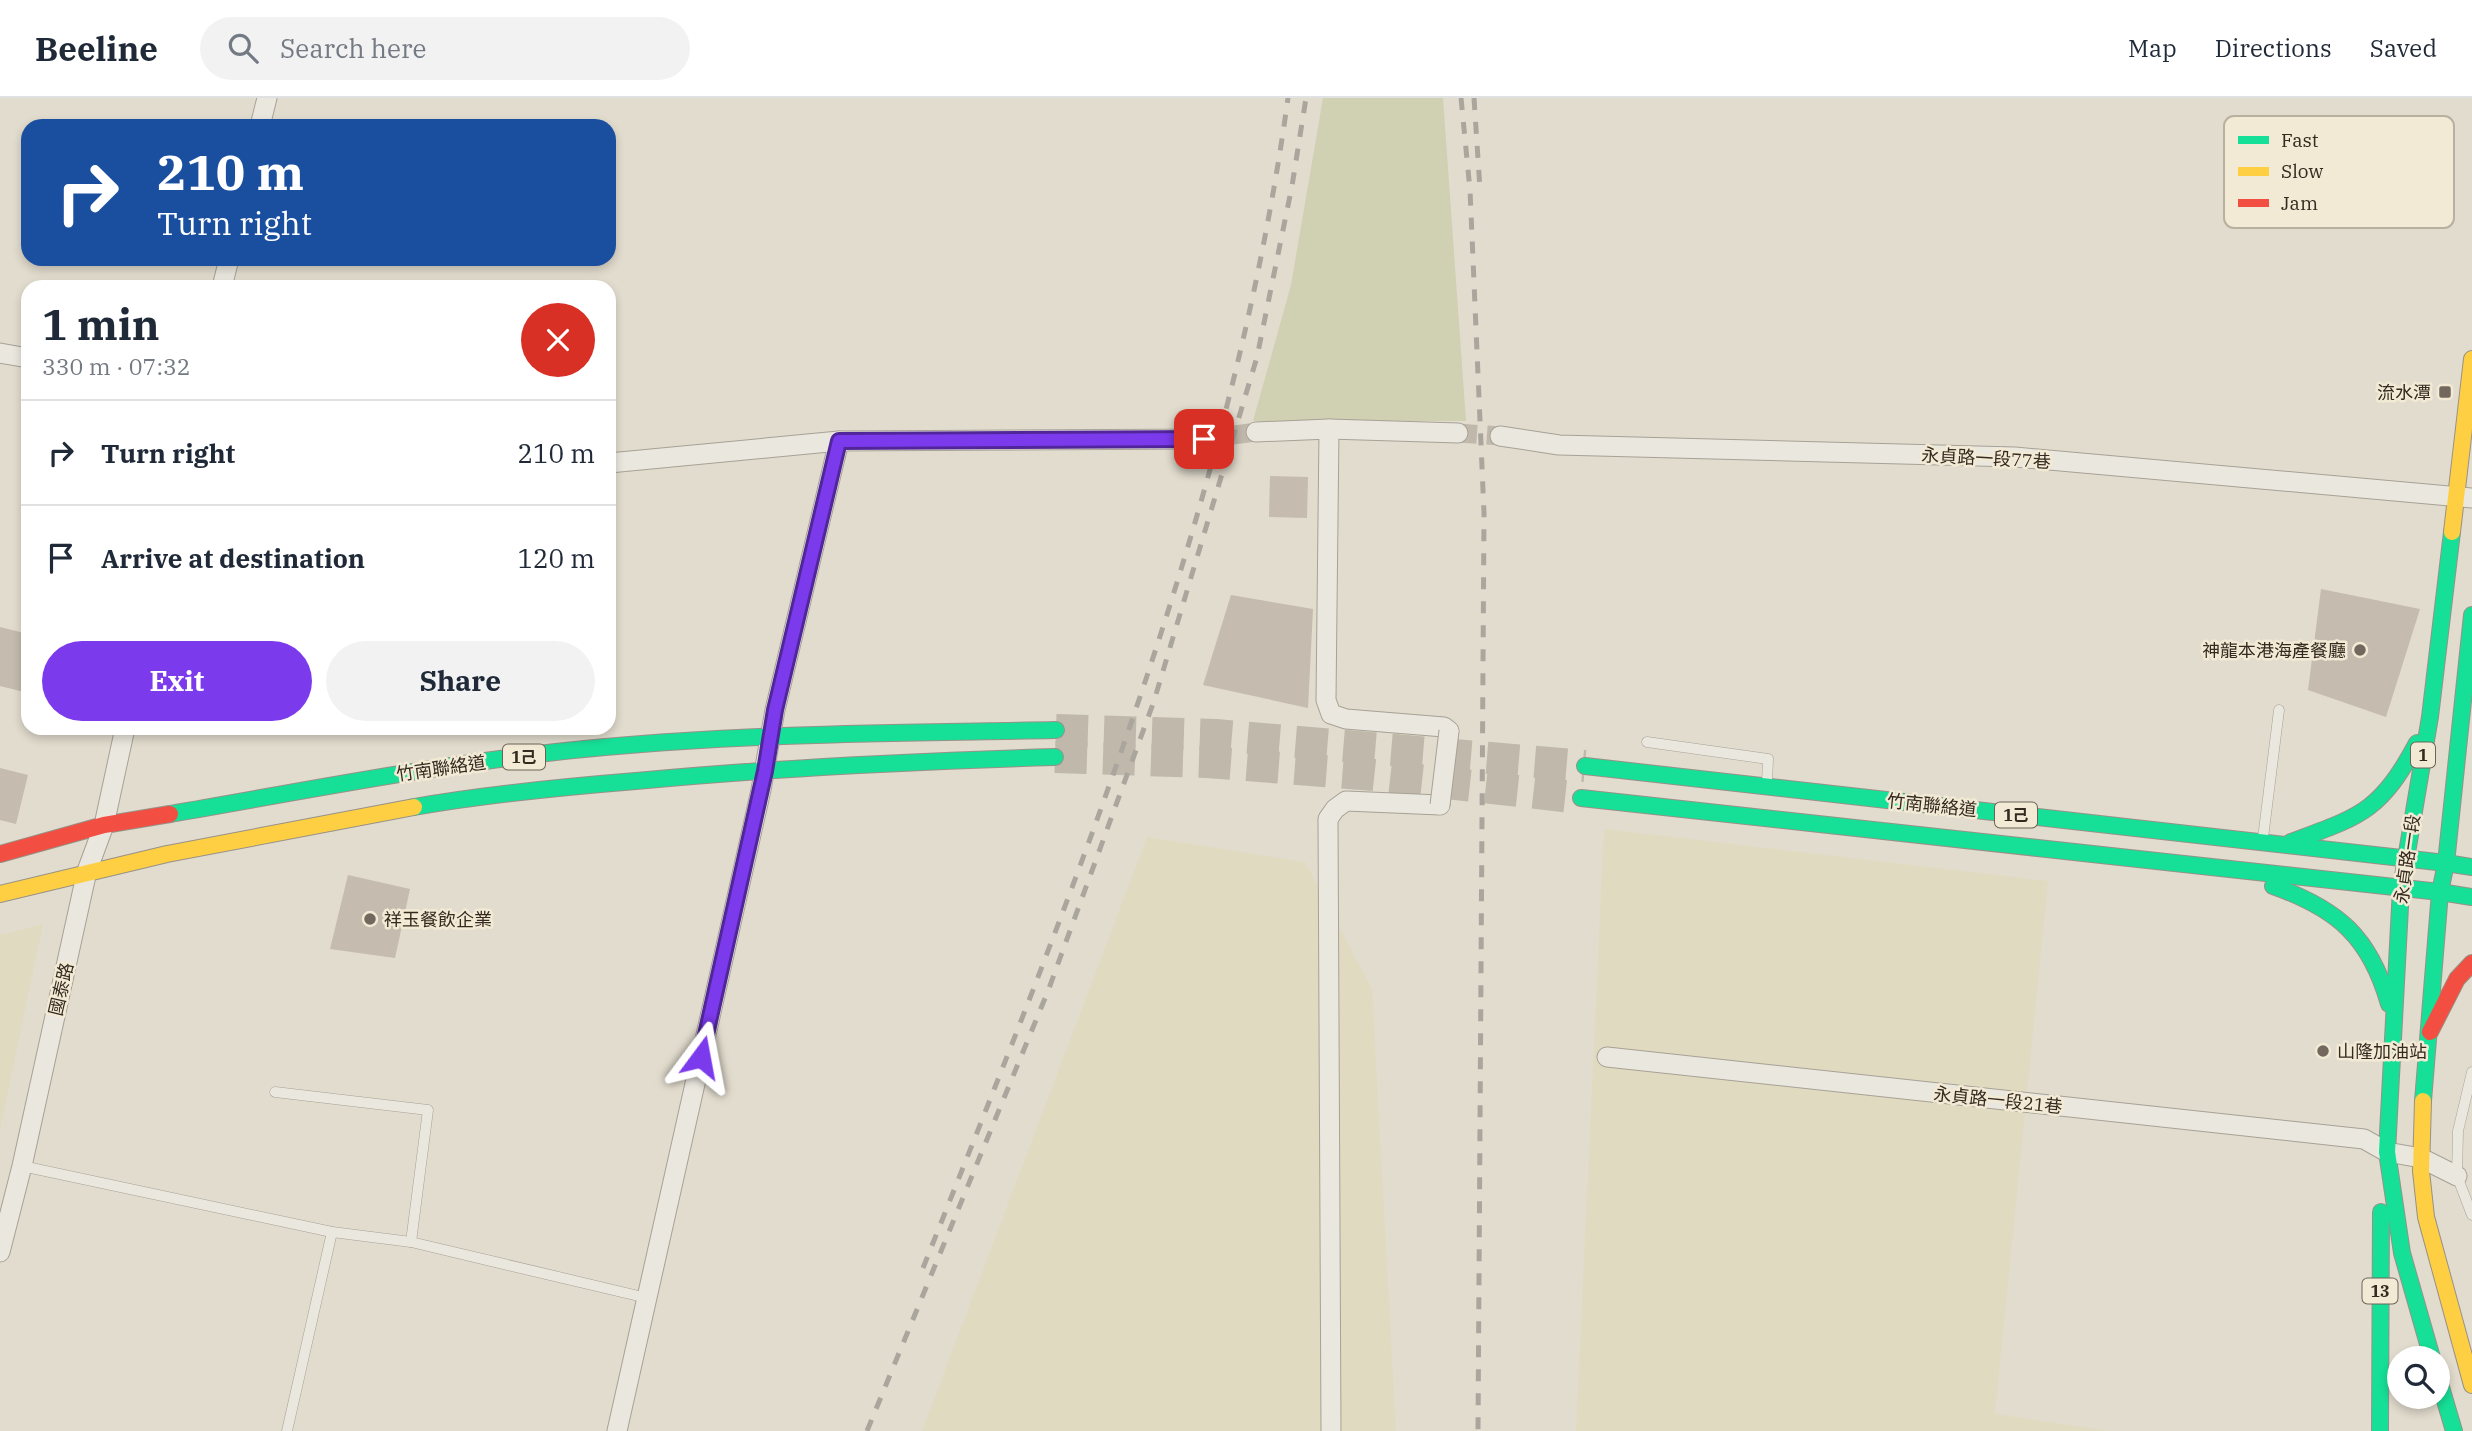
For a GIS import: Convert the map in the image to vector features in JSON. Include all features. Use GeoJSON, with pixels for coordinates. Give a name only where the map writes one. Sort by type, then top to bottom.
{"type":"FeatureCollection","features":[{"type":"Feature","properties":{"kind":"main road","name":"永貞路一段"},"geometry":{"type":"LineString","coordinates":[[2429,1346],[2402,1253],[2387,1152],[2401,888],[2463,498],[2472,359]]}},
{"type":"Feature","properties":{"kind":"main road","name":"1"},"geometry":{"type":"LineString","coordinates":[[2472,615],[2446,863],[2440,892],[2421,1158],[2426,1217],[2468,1361],[2472,1385]]}},
{"type":"Feature","properties":{"kind":"main road"},"geometry":{"type":"LineString","coordinates":[[2285,845],[2348,822],[2378,804],[2400,777],[2430,717]]}},
{"type":"Feature","properties":{"kind":"main road"},"geometry":{"type":"LineString","coordinates":[[2460,720],[2472,778]]}},
{"type":"Feature","properties":{"kind":"main road","name":"竹南聯絡道"},"geometry":{"type":"LineString","coordinates":[[0,854],[104,825],[437,768],[604,747],[771,735],[1056,730]]}},
{"type":"Feature","properties":{"kind":"main road","name":"竹南聯絡道"},"geometry":{"type":"LineString","coordinates":[[0,894],[87,871],[260,835],[454,801],[678,776],[895,761],[1055,757]]}},
{"type":"Feature","properties":{"kind":"main road","name":"竹南聯絡道"},"geometry":{"type":"LineString","coordinates":[[1586,766],[2472,867]]}},
{"type":"Feature","properties":{"kind":"main road","name":"竹南聯絡道"},"geometry":{"type":"LineString","coordinates":[[1581,798],[2472,897]]}},
{"type":"Feature","properties":{"kind":"main road"},"geometry":{"type":"LineString","coordinates":[[2212,867],[2301,894],[2328,908],[2347,924],[2366,947],[2383,977],[2394,1027]]}},
{"type":"Feature","properties":{"kind":"main road"},"geometry":{"type":"LineString","coordinates":[[2428,1035],[2457,979],[2472,963]]}},
{"type":"Feature","properties":{"kind":"main road","name":"13"},"geometry":{"type":"LineString","coordinates":[[2380,1431],[2380,1228],[2387,1152]]}},
{"type":"Feature","properties":{"kind":"main road"},"geometry":{"type":"LineString","coordinates":[[2447,1409],[2454,1431]]}},
{"type":"Feature","properties":{"kind":"street"},"geometry":{"type":"LineString","coordinates":[[262,119],[267,98]]}},
{"type":"Feature","properties":{"kind":"street"},"geometry":{"type":"LineString","coordinates":[[0,353],[21,357]]}},
{"type":"Feature","properties":{"kind":"street"},"geometry":{"type":"LineString","coordinates":[[1256,432],[1329,429],[1458,433]]}},
{"type":"Feature","properties":{"kind":"street"},"geometry":{"type":"LineString","coordinates":[[1329,429],[1326,700],[1331,714],[1346,719],[1444,727],[1449,731],[1440,805],[1346,801],[1335,809],[1328,819],[1331,1431]]}},
{"type":"Feature","properties":{"kind":"street","name":"永貞路一段77巷"},"geometry":{"type":"LineString","coordinates":[[1500,436],[1559,445],[2015,457],[2463,498]]}},
{"type":"Feature","properties":{"kind":"street"},"geometry":{"type":"LineString","coordinates":[[616,462],[839,441],[1204,439]]}},
{"type":"Feature","properties":{"kind":"street"},"geometry":{"type":"LineString","coordinates":[[617,1431],[839,441]]}},
{"type":"Feature","properties":{"kind":"street","name":"國泰路"},"geometry":{"type":"LineString","coordinates":[[0,1252],[22,1166],[87,871],[104,825],[123,735]]}},
{"type":"Feature","properties":{"kind":"street","name":"永貞路一段21巷"},"geometry":{"type":"LineString","coordinates":[[1607,1058],[2364,1139],[2387,1152],[2421,1158],[2457,1176]]}},
{"type":"Feature","properties":{"kind":"lane"},"geometry":{"type":"LineString","coordinates":[[2262,842],[2279,710]]}},
{"type":"Feature","properties":{"kind":"lane"},"geometry":{"type":"LineString","coordinates":[[1647,742],[1768,759],[1767,787]]}},
{"type":"Feature","properties":{"kind":"lane"},"geometry":{"type":"LineString","coordinates":[[2472,1072],[2458,1131],[2457,1176],[2472,1215]]}},
{"type":"Feature","properties":{"kind":"lane"},"geometry":{"type":"LineString","coordinates":[[275,1092],[428,1111],[411,1242]]}},
{"type":"Feature","properties":{"kind":"lane"},"geometry":{"type":"LineString","coordinates":[[22,1166],[332,1232],[411,1242],[647,1298]]}},
{"type":"Feature","properties":{"kind":"lane"},"geometry":{"type":"LineString","coordinates":[[287,1431],[332,1232]]}},
{"type":"Feature","properties":{"kind":"shaded area"},"geometry":{"type":"Polygon","coordinates":[[[1604,829],[2048,881],[1995,1414],[2109,1431],[1576,1431],[1604,829]]]}},
{"type":"Feature","properties":{"kind":"shaded area"},"geometry":{"type":"Polygon","coordinates":[[[1147,837],[1305,862],[1372,989],[1396,1431],[922,1431],[1147,837]]]}},
{"type":"Feature","properties":{"kind":"shaded area"},"geometry":{"type":"Polygon","coordinates":[[[43,924],[0,1130],[0,935],[43,924]]]}},
{"type":"Feature","properties":{"kind":"green space"},"geometry":{"type":"Polygon","coordinates":[[[1323,98],[1443,98],[1466,421],[1253,421],[1291,285],[1323,98]]]}},
{"type":"Feature","properties":{"kind":"building"},"geometry":{"type":"Polygon","coordinates":[[[1270,476],[1308,477],[1307,518],[1269,517],[1270,476]]]}},
{"type":"Feature","properties":{"kind":"building","name":"神龍本港海產餐廳"},"geometry":{"type":"Polygon","coordinates":[[[2321,589],[2420,609],[2386,717],[2308,690],[2321,589]]]}},
{"type":"Feature","properties":{"kind":"building"},"geometry":{"type":"Polygon","coordinates":[[[1231,595],[1313,609],[1308,708],[1203,685],[1231,595]]]}},
{"type":"Feature","properties":{"kind":"building"},"geometry":{"type":"Polygon","coordinates":[[[0,627],[21,632],[21,691],[0,686],[0,627]]]}},
{"type":"Feature","properties":{"kind":"building"},"geometry":{"type":"Polygon","coordinates":[[[0,768],[28,775],[16,824],[0,820],[0,768]]]}},
{"type":"Feature","properties":{"kind":"building","name":"祥玉餐飲企業"},"geometry":{"type":"Polygon","coordinates":[[[348,875],[410,889],[395,958],[330,949],[348,875]]]}},
{"type":"Feature","properties":{"kind":"tunnel"},"geometry":{"type":"LineString","coordinates":[[1204,439],[1256,432]]}},
{"type":"Feature","properties":{"kind":"tunnel"},"geometry":{"type":"LineString","coordinates":[[1458,433],[1500,436]]}},
{"type":"Feature","properties":{"kind":"tunnel"},"geometry":{"type":"LineString","coordinates":[[1056,730],[1216,735],[1585,766]]}},
{"type":"Feature","properties":{"kind":"tunnel"},"geometry":{"type":"LineString","coordinates":[[1055,757],[1207,762],[1374,775],[1581,798]]}},
{"type":"Feature","properties":{"kind":"railway"},"geometry":{"type":"LineString","coordinates":[[923,1268],[1090,839],[1141,694],[1188,547],[1229,399],[1262,250],[1288,98]]}},
{"type":"Feature","properties":{"kind":"railway"},"geometry":{"type":"LineString","coordinates":[[867,1431],[1048,991],[1154,701],[1257,357],[1292,186],[1306,98]]}},
{"type":"Feature","properties":{"kind":"railway"},"geometry":{"type":"LineString","coordinates":[[1461,98],[1470,190],[1484,513],[1478,1431]]}},
{"type":"Feature","properties":{"kind":"railway"},"geometry":{"type":"LineString","coordinates":[[1474,98],[1480,189]]}},
{"type":"Feature","properties":{"kind":"traffic: fast"},"geometry":{"type":"LineString","coordinates":[[2429,1346],[2402,1253],[2387,1152],[2401,888],[2430,717],[2452,532]]}},
{"type":"Feature","properties":{"kind":"traffic: fast"},"geometry":{"type":"LineString","coordinates":[[2423,1101],[2440,892],[2446,863],[2472,615]]}},
{"type":"Feature","properties":{"kind":"traffic: fast"},"geometry":{"type":"LineString","coordinates":[[170,814],[441,767],[605,747],[774,736],[1056,730]]}},
{"type":"Feature","properties":{"kind":"traffic: fast"},"geometry":{"type":"LineString","coordinates":[[2291,842],[2335,825],[2366,809],[2392,784],[2417,743]]}},
{"type":"Feature","properties":{"kind":"traffic: fast"},"geometry":{"type":"LineString","coordinates":[[414,807],[525,791],[688,776],[1055,757]]}},
{"type":"Feature","properties":{"kind":"traffic: fast"},"geometry":{"type":"LineString","coordinates":[[1585,766],[2446,863]]}},
{"type":"Feature","properties":{"kind":"traffic: fast"},"geometry":{"type":"LineString","coordinates":[[1581,798],[2440,892]]}},
{"type":"Feature","properties":{"kind":"traffic: fast"},"geometry":{"type":"LineString","coordinates":[[2446,863],[2472,867]]}},
{"type":"Feature","properties":{"kind":"traffic: fast"},"geometry":{"type":"LineString","coordinates":[[2273,886],[2316,905],[2348,928],[2372,961],[2389,1004]]}},
{"type":"Feature","properties":{"kind":"traffic: fast"},"geometry":{"type":"LineString","coordinates":[[2440,892],[2472,897]]}},
{"type":"Feature","properties":{"kind":"traffic: fast"},"geometry":{"type":"LineString","coordinates":[[2380,1431],[2381,1212]]}},
{"type":"Feature","properties":{"kind":"traffic: fast"},"geometry":{"type":"LineString","coordinates":[[2447,1409],[2454,1431]]}},
{"type":"Feature","properties":{"kind":"traffic: slow"},"geometry":{"type":"LineString","coordinates":[[2452,532],[2472,359]]}},
{"type":"Feature","properties":{"kind":"traffic: slow"},"geometry":{"type":"LineString","coordinates":[[0,894],[167,854],[414,807]]}},
{"type":"Feature","properties":{"kind":"traffic: slow"},"geometry":{"type":"LineString","coordinates":[[2423,1101],[2421,1171],[2426,1217],[2472,1385]]}},
{"type":"Feature","properties":{"kind":"traffic: jam"},"geometry":{"type":"LineString","coordinates":[[0,854],[104,825],[170,814]]}},
{"type":"Feature","properties":{"kind":"traffic: jam"},"geometry":{"type":"LineString","coordinates":[[2430,1032],[2457,979],[2472,963]]}},
{"type":"Feature","properties":{"kind":"place","name":"流水潭"},"geometry":{"type":"Point","coordinates":[2445,392]}},
{"type":"Feature","properties":{"kind":"place","name":"神龍本港海產餐廳"},"geometry":{"type":"Point","coordinates":[2360,650]}},
{"type":"Feature","properties":{"kind":"place","name":"祥玉餐飲企業"},"geometry":{"type":"Point","coordinates":[370,919]}},
{"type":"Feature","properties":{"kind":"place","name":"山隆加油站"},"geometry":{"type":"Point","coordinates":[2323,1051]}},
{"type":"Feature","properties":{"kind":"route"},"geometry":{"type":"LineString","coordinates":[[701,1057],[765,771],[775,710],[839,441],[1204,439]]}}]}
